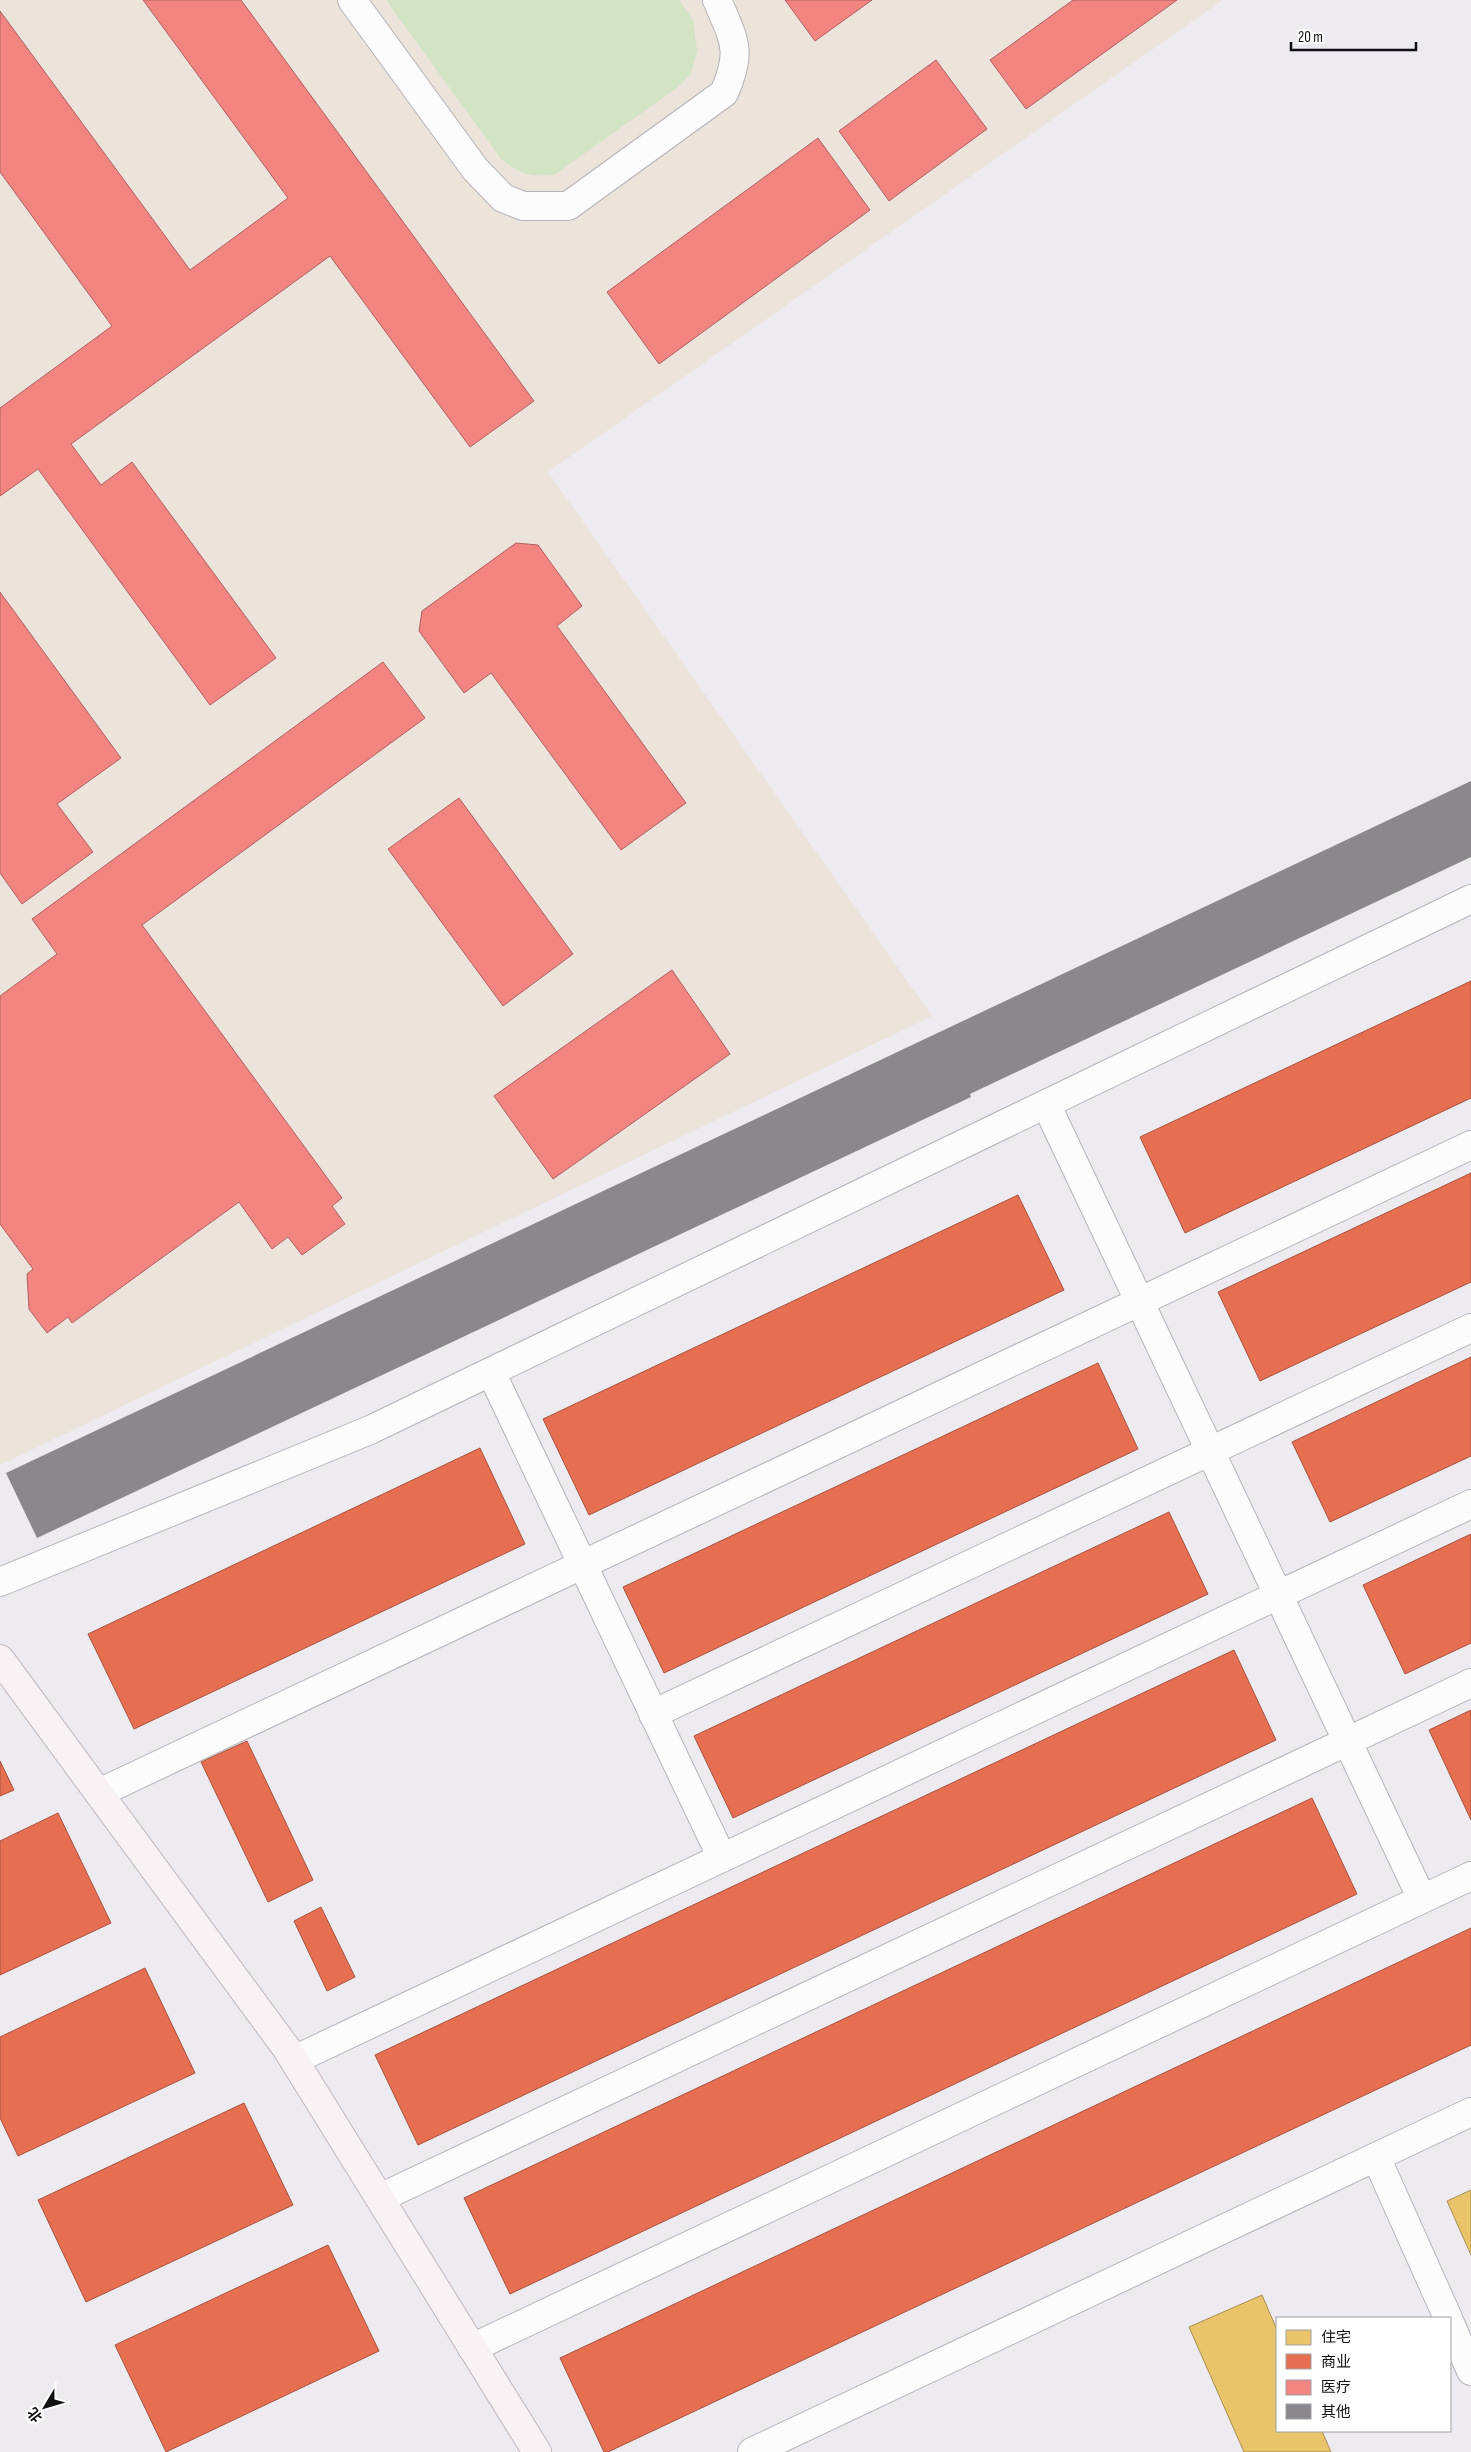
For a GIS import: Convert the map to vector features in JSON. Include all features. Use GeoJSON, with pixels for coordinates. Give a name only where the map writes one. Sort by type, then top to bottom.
{"type":"FeatureCollection","features":[{"type":"Feature","properties":{"kind":"main road"},"geometry":{"type":"LineString","coordinates":[[0,1659],[294,2060],[537,2452]]}},
{"type":"Feature","properties":{"kind":"street"},"geometry":{"type":"LineString","coordinates":[[352,0],[475,169],[503,198],[523,206],[568,206],[724,93],[733,72],[735,41],[717,0]]}},
{"type":"Feature","properties":{"kind":"street"},"geometry":{"type":"LineString","coordinates":[[0,1582],[370,1430],[1471,899]]}},
{"type":"Feature","properties":{"kind":"street"},"geometry":{"type":"LineString","coordinates":[[1046,1104],[1422,1899]]}},
{"type":"Feature","properties":{"kind":"street"},"geometry":{"type":"LineString","coordinates":[[99,1793],[1471,1145]]}},
{"type":"Feature","properties":{"kind":"street"},"geometry":{"type":"LineString","coordinates":[[654,1714],[1471,1328]]}},
{"type":"Feature","properties":{"kind":"street"},"geometry":{"type":"LineString","coordinates":[[491,1372],[722,1858]]}},
{"type":"Feature","properties":{"kind":"street"},"geometry":{"type":"LineString","coordinates":[[294,2060],[1471,1504]]}},
{"type":"Feature","properties":{"kind":"street"},"geometry":{"type":"LineString","coordinates":[[380,2198],[1471,1683]]}},
{"type":"Feature","properties":{"kind":"street"},"geometry":{"type":"LineString","coordinates":[[472,2348],[1471,1876]]}},
{"type":"Feature","properties":{"kind":"street"},"geometry":{"type":"LineString","coordinates":[[752,2452],[1471,2112]]}},
{"type":"Feature","properties":{"kind":"street"},"geometry":{"type":"LineString","coordinates":[[1376,2157],[1448,2317]]}},
{"type":"Feature","properties":{"kind":"street"},"geometry":{"type":"LineString","coordinates":[[1451,2325],[1471,2371]]}},
{"type":"Feature","properties":{"kind":"shaded area"},"geometry":{"type":"Polygon","coordinates":[[[0,0],[1223,0],[548,472],[932,1016],[0,1465],[0,0]]]}},
{"type":"Feature","properties":{"kind":"green space"},"geometry":{"type":"Polygon","coordinates":[[[386,0],[679,0],[693,20],[697,51],[691,74],[678,87],[554,175],[531,175],[514,168],[501,159],[386,0]]]}},
{"type":"Feature","properties":{"kind":"building: 住宅"},"geometry":{"type":"Polygon","coordinates":[[[1471,2190],[1471,2255],[1447,2201],[1471,2190]]]}},
{"type":"Feature","properties":{"kind":"building: 住宅"},"geometry":{"type":"Polygon","coordinates":[[[1262,2295],[1276,2328],[1276,2432],[1322,2432],[1331,2452],[1244,2452],[1189,2327],[1262,2295]]]}},
{"type":"Feature","properties":{"kind":"building: 商业"},"geometry":{"type":"Polygon","coordinates":[[[1471,981],[1471,1098],[1185,1233],[1140,1137],[1471,981]]]}},
{"type":"Feature","properties":{"kind":"building: 商业"},"geometry":{"type":"Polygon","coordinates":[[[1471,1173],[1471,1282],[1260,1381],[1218,1292],[1471,1173]]]}},
{"type":"Feature","properties":{"kind":"building: 商业"},"geometry":{"type":"Polygon","coordinates":[[[1018,1195],[1064,1290],[589,1515],[543,1419],[1018,1195]]]}},
{"type":"Feature","properties":{"kind":"building: 商业"},"geometry":{"type":"Polygon","coordinates":[[[1471,1357],[1471,1456],[1330,1522],[1292,1442],[1471,1357]]]}},
{"type":"Feature","properties":{"kind":"building: 商业"},"geometry":{"type":"Polygon","coordinates":[[[1098,1363],[1138,1449],[664,1673],[623,1587],[1098,1363]]]}},
{"type":"Feature","properties":{"kind":"building: 商业"},"geometry":{"type":"Polygon","coordinates":[[[480,1448],[525,1544],[134,1729],[88,1634],[480,1448]]]}},
{"type":"Feature","properties":{"kind":"building: 商业"},"geometry":{"type":"Polygon","coordinates":[[[1169,1512],[1208,1594],[733,1818],[694,1736],[1169,1512]]]}},
{"type":"Feature","properties":{"kind":"building: 商业"},"geometry":{"type":"Polygon","coordinates":[[[1471,1534],[1471,1643],[1405,1674],[1363,1585],[1471,1534]]]}},
{"type":"Feature","properties":{"kind":"building: 商业"},"geometry":{"type":"Polygon","coordinates":[[[1234,1650],[1276,1740],[418,2145],[375,2055],[1234,1650]]]}},
{"type":"Feature","properties":{"kind":"building: 商业"},"geometry":{"type":"Polygon","coordinates":[[[1471,1710],[1471,1820],[1429,1730],[1471,1710]]]}},
{"type":"Feature","properties":{"kind":"building: 商业"},"geometry":{"type":"Polygon","coordinates":[[[247,1741],[313,1880],[268,1902],[201,1762],[247,1741]]]}},
{"type":"Feature","properties":{"kind":"building: 商业"},"geometry":{"type":"Polygon","coordinates":[[[0,1761],[14,1790],[0,1796],[0,1761]]]}},
{"type":"Feature","properties":{"kind":"building: 商业"},"geometry":{"type":"Polygon","coordinates":[[[1312,1798],[1357,1894],[510,2294],[464,2198],[1312,1798]]]}},
{"type":"Feature","properties":{"kind":"building: 商业"},"geometry":{"type":"Polygon","coordinates":[[[58,1813],[111,1923],[0,1975],[0,1841],[58,1813]]]}},
{"type":"Feature","properties":{"kind":"building: 商业"},"geometry":{"type":"Polygon","coordinates":[[[321,1907],[355,1977],[327,1991],[294,1921],[321,1907]]]}},
{"type":"Feature","properties":{"kind":"building: 商业"},"geometry":{"type":"Polygon","coordinates":[[[1471,1928],[1471,2045],[608,2452],[604,2452],[560,2358],[1471,1928]]]}},
{"type":"Feature","properties":{"kind":"building: 商业"},"geometry":{"type":"Polygon","coordinates":[[[145,1968],[195,2073],[18,2156],[0,2118],[0,2037],[145,1968]]]}},
{"type":"Feature","properties":{"kind":"building: 商业"},"geometry":{"type":"Polygon","coordinates":[[[244,2103],[293,2205],[86,2302],[38,2200],[244,2103]]]}},
{"type":"Feature","properties":{"kind":"building: 商业"},"geometry":{"type":"Polygon","coordinates":[[[328,2245],[379,2351],[166,2452],[115,2345],[328,2245]]]}},
{"type":"Feature","properties":{"kind":"building: 医疗"},"geometry":{"type":"Polygon","coordinates":[[[143,0],[241,0],[534,401],[470,447],[330,256],[71,444],[101,485],[132,462],[276,658],[210,705],[38,469],[0,496],[0,408],[112,326],[0,172],[0,11],[190,270],[288,198],[143,0]]]}},
{"type":"Feature","properties":{"kind":"building: 医疗"},"geometry":{"type":"Polygon","coordinates":[[[785,0],[872,0],[815,41],[785,0]]]}},
{"type":"Feature","properties":{"kind":"building: 医疗"},"geometry":{"type":"Polygon","coordinates":[[[1073,0],[1177,0],[1026,109],[990,60],[1073,0]]]}},
{"type":"Feature","properties":{"kind":"building: 医疗"},"geometry":{"type":"Polygon","coordinates":[[[936,60],[987,129],[889,201],[839,131],[936,60]]]}},
{"type":"Feature","properties":{"kind":"building: 医疗"},"geometry":{"type":"Polygon","coordinates":[[[818,138],[870,210],[659,364],[607,292],[818,138]]]}},
{"type":"Feature","properties":{"kind":"building: 医疗"},"geometry":{"type":"Polygon","coordinates":[[[516,543],[538,545],[582,606],[557,626],[686,803],[621,850],[491,673],[464,693],[419,631],[422,611],[516,543]]]}},
{"type":"Feature","properties":{"kind":"building: 医疗"},"geometry":{"type":"Polygon","coordinates":[[[0,592],[121,758],[57,804],[93,852],[22,904],[0,873],[0,592]]]}},
{"type":"Feature","properties":{"kind":"building: 医疗"},"geometry":{"type":"Polygon","coordinates":[[[383,662],[425,718],[142,925],[342,1198],[332,1206],[345,1224],[302,1255],[288,1237],[272,1249],[239,1202],[72,1323],[68,1317],[47,1333],[29,1309],[27,1274],[33,1269],[0,1224],[0,996],[57,954],[32,919],[383,662]]]}},
{"type":"Feature","properties":{"kind":"building: 医疗"},"geometry":{"type":"Polygon","coordinates":[[[459,798],[573,954],[503,1006],[388,849],[459,798]]]}},
{"type":"Feature","properties":{"kind":"building: 医疗"},"geometry":{"type":"Polygon","coordinates":[[[672,970],[730,1054],[553,1179],[494,1096],[672,970]]]}},
{"type":"Feature","properties":{"kind":"building: 其他"},"geometry":{"type":"Polygon","coordinates":[[[1471,781],[1471,857],[970,1094],[971,1097],[37,1538],[6,1473],[1471,781]]]}}]}
